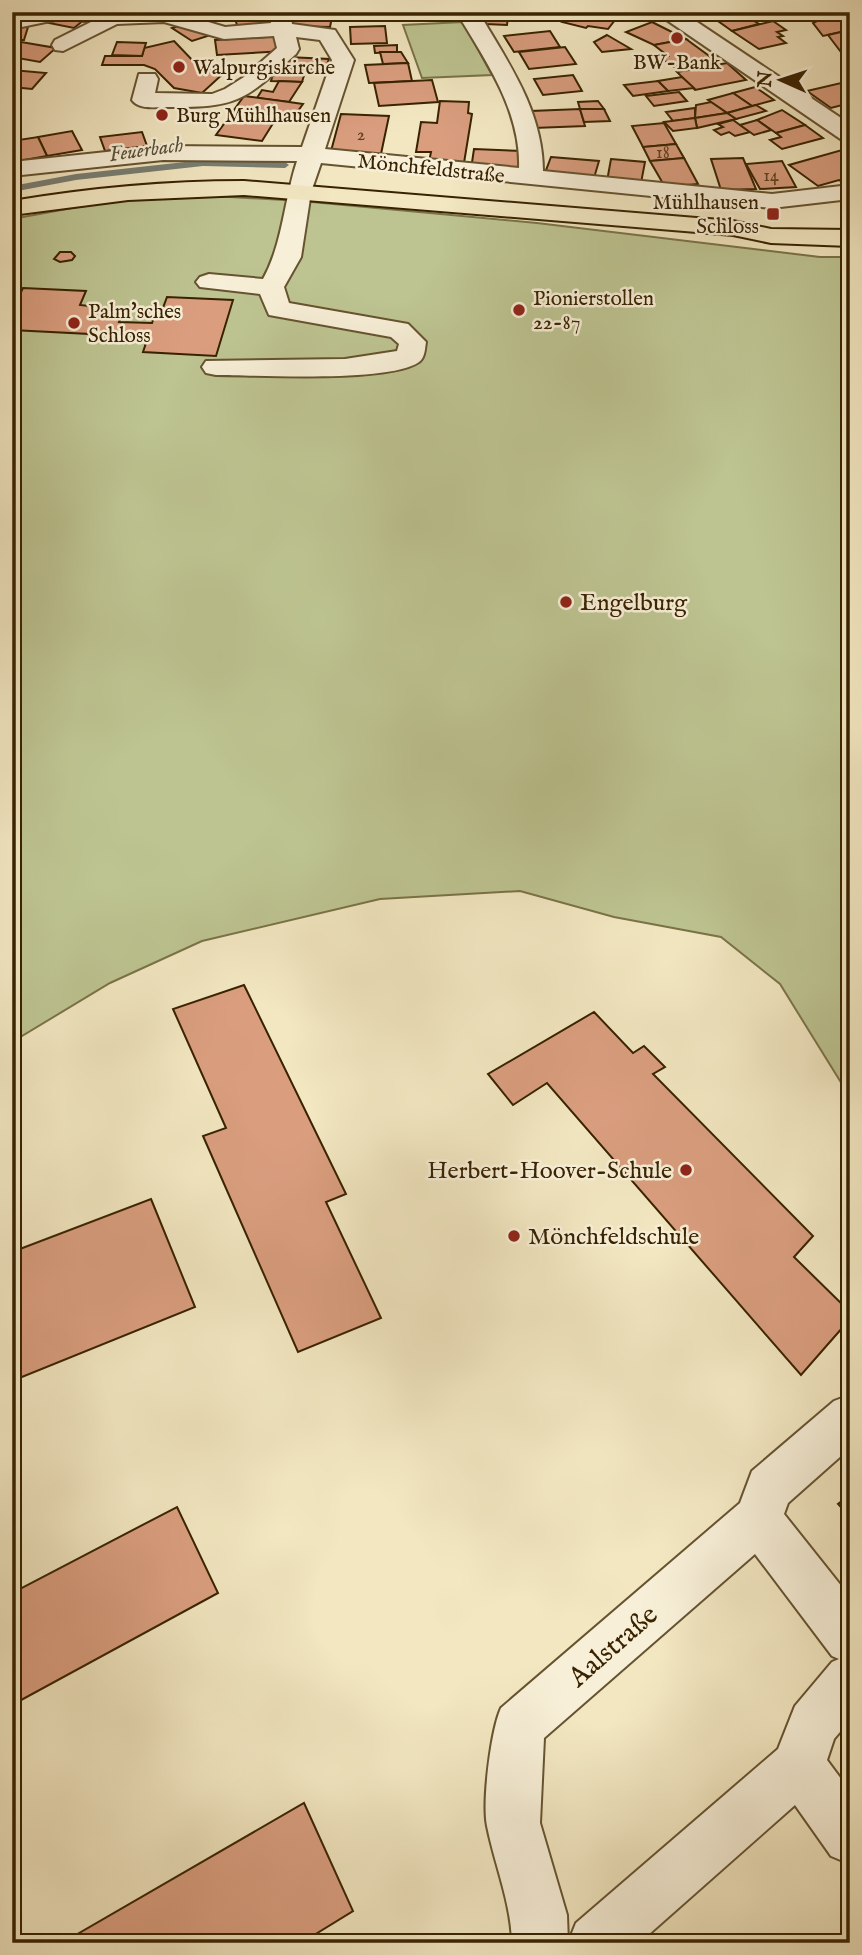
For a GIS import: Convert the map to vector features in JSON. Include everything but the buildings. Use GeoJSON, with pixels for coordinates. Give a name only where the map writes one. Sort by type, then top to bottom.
{"type":"FeatureCollection","features":[{"type":"Feature","properties":{"kind":"main road","name":"Mönchfeldstraße"},"geometry":{"type":"LineString","coordinates":[[12,208],[121,191],[177,187],[299,192],[733,228],[850,225]]}},
{"type":"Feature","properties":{"kind":"main road","name":"Mönchfeldstraße"},"geometry":{"type":"LineString","coordinates":[[733,228],[771,236],[850,238]]}},
{"type":"Feature","properties":{"kind":"street"},"geometry":{"type":"LineString","coordinates":[[12,23],[65,12],[113,18],[165,16],[224,33],[282,21],[335,27],[343,60],[314,155],[299,192],[288,257],[271,287],[278,309],[400,330],[413,342],[410,356],[391,362],[346,366],[216,367]]}},
{"type":"Feature","properties":{"kind":"street"},"geometry":{"type":"LineString","coordinates":[[471,12],[471,18],[518,99],[533,158],[531,179]]}},
{"type":"Feature","properties":{"kind":"street"},"geometry":{"type":"LineString","coordinates":[[675,13],[850,135]]}},
{"type":"Feature","properties":{"kind":"street"},"geometry":{"type":"LineString","coordinates":[[63,45],[113,18]]}},
{"type":"Feature","properties":{"kind":"street"},"geometry":{"type":"LineString","coordinates":[[147,79],[144,100],[214,101],[233,94],[289,49],[282,21]]}},
{"type":"Feature","properties":{"kind":"street","name":"Mönchfeldstraße"},"geometry":{"type":"LineString","coordinates":[[12,169],[87,158],[175,150],[314,155],[531,179],[772,201],[850,192]]}},
{"type":"Feature","properties":{"kind":"street"},"geometry":{"type":"LineString","coordinates":[[209,282],[271,287]]}},
{"type":"Feature","properties":{"kind":"street"},"geometry":{"type":"LineString","coordinates":[[850,1417],[769,1488],[758,1519],[850,1638]]}},
{"type":"Feature","properties":{"kind":"street","name":"Aalstraße"},"geometry":{"type":"LineString","coordinates":[[540,1943],[539,1915],[513,1823],[519,1726],[758,1519]]}},
{"type":"Feature","properties":{"kind":"street"},"geometry":{"type":"LineString","coordinates":[[596,1943],[799,1766],[813,1724],[850,1680]]}},
{"type":"Feature","properties":{"kind":"street"},"geometry":{"type":"LineString","coordinates":[[799,1766],[850,1837]]}},
{"type":"Feature","properties":{"kind":"green space"},"geometry":{"type":"Polygon","coordinates":[[[463,22],[492,75],[422,78],[403,25],[463,22]]]}},
{"type":"Feature","properties":{"kind":"green space"},"geometry":{"type":"Polygon","coordinates":[[[177,194],[301,201],[537,223],[820,257],[850,257],[850,1097],[780,984],[721,937],[614,917],[520,891],[380,899],[202,941],[110,983],[12,1042],[12,219],[83,206],[177,194]]]}},
{"type":"Feature","properties":{"kind":"waterway","name":"Feuerbach"},"geometry":{"type":"LineString","coordinates":[[12,189],[76,177],[203,163],[285,165]]}},
{"type":"Feature","properties":{"kind":"place","name":"BW-Bank"},"geometry":{"type":"Point","coordinates":[677,38]}},
{"type":"Feature","properties":{"kind":"place","name":"Walpurgiskirche"},"geometry":{"type":"Point","coordinates":[179,67]}},
{"type":"Feature","properties":{"kind":"place","name":"Burg Mühlhausen"},"geometry":{"type":"Point","coordinates":[162,115]}},
{"type":"Feature","properties":{"kind":"place","name":"Mühlhausen Schloss"},"geometry":{"type":"Point","coordinates":[773,214]}},
{"type":"Feature","properties":{"kind":"place","name":"Pionierstollen 22-87"},"geometry":{"type":"Point","coordinates":[519,310]}},
{"type":"Feature","properties":{"kind":"place","name":"Palm'sches Schloss"},"geometry":{"type":"Point","coordinates":[74,323]}},
{"type":"Feature","properties":{"kind":"place","name":"Engelburg"},"geometry":{"type":"Point","coordinates":[566,602]}},
{"type":"Feature","properties":{"kind":"place","name":"Herbert-Hoover-Schule"},"geometry":{"type":"Point","coordinates":[686,1170]}},
{"type":"Feature","properties":{"kind":"place","name":"Mönchfeldschule"},"geometry":{"type":"Point","coordinates":[514,1236]}}]}
